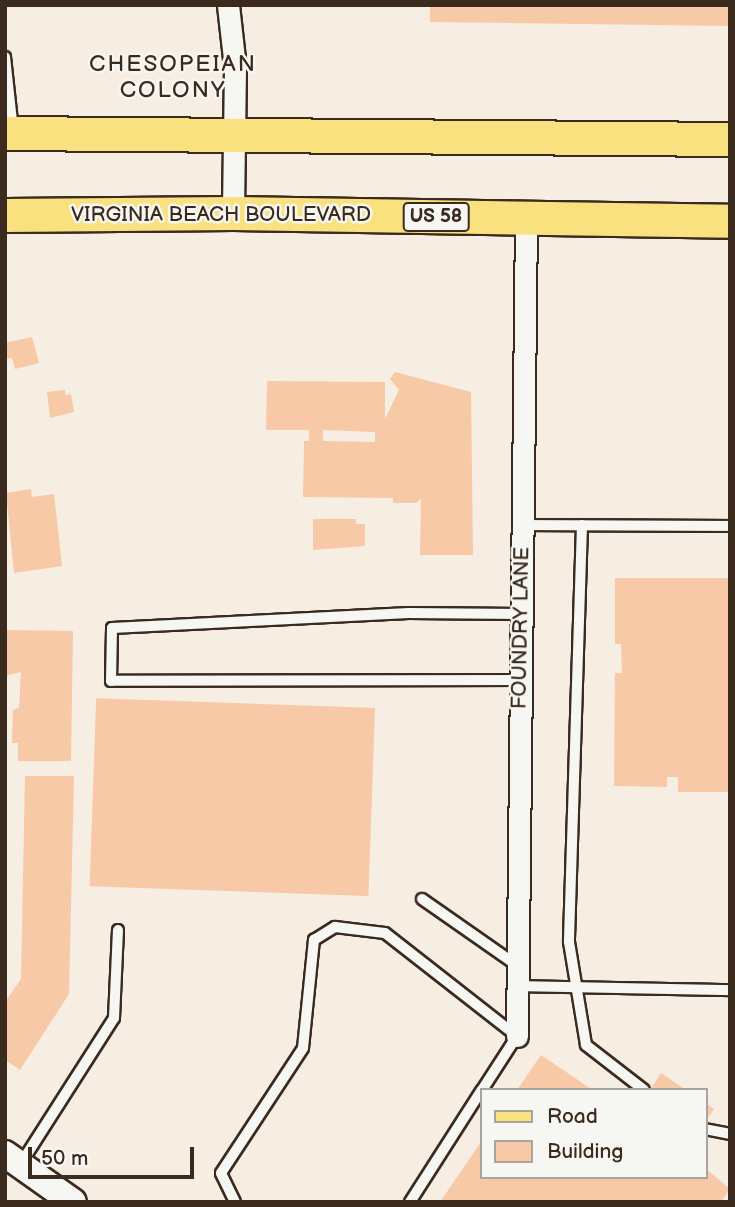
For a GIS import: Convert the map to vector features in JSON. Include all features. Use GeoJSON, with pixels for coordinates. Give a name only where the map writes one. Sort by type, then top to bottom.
{"type":"FeatureCollection","features":[{"type":"Feature","properties":{"kind":"main road"},"geometry":{"type":"LineString","coordinates":[[9,133],[730,139]]}},
{"type":"Feature","properties":{"kind":"main road","name":"VIRGINIA BEACH BOULEVARD"},"geometry":{"type":"LineString","coordinates":[[5,215],[233,213],[730,221]]}},
{"type":"Feature","properties":{"kind":"street"},"geometry":{"type":"LineString","coordinates":[[228,5],[235,67],[233,213]]}},
{"type":"Feature","properties":{"kind":"street","name":"FOUNDRY LANE"},"geometry":{"type":"LineString","coordinates":[[517,1036],[526,219]]}},
{"type":"Feature","properties":{"kind":"street"},"geometry":{"type":"LineString","coordinates":[[13,1160],[73,1202]]}},
{"type":"Feature","properties":{"kind":"lane"},"geometry":{"type":"LineString","coordinates":[[5,57],[9,133]]}},
{"type":"Feature","properties":{"kind":"lane"},"geometry":{"type":"LineString","coordinates":[[522,525],[730,526]]}},
{"type":"Feature","properties":{"kind":"lane"},"geometry":{"type":"LineString","coordinates":[[582,525],[569,942],[574,987],[586,1045],[641,1088]]}},
{"type":"Feature","properties":{"kind":"lane"},"geometry":{"type":"LineString","coordinates":[[521,680],[111,681],[112,628],[410,613],[522,614]]}},
{"type":"Feature","properties":{"kind":"lane"},"geometry":{"type":"LineString","coordinates":[[422,898],[518,976],[574,987],[730,990]]}},
{"type":"Feature","properties":{"kind":"lane"},"geometry":{"type":"LineString","coordinates":[[235,1202],[221,1173],[303,1048],[314,940],[335,927],[385,933],[517,1036],[484,1088]]}},
{"type":"Feature","properties":{"kind":"lane"},"geometry":{"type":"LineString","coordinates":[[13,1160],[114,1018],[118,930]]}},
{"type":"Feature","properties":{"kind":"lane"},"geometry":{"type":"LineString","coordinates":[[410,1202],[480,1094]]}},
{"type":"Feature","properties":{"kind":"lane"},"geometry":{"type":"LineString","coordinates":[[707,1129],[728,1134]]}},
{"type":"Feature","properties":{"kind":"building"},"geometry":{"type":"Polygon","coordinates":[[[430,5],[730,5],[730,26],[430,22],[430,5]]]}},
{"type":"Feature","properties":{"kind":"building"},"geometry":{"type":"Polygon","coordinates":[[[32,337],[39,363],[15,369],[12,358],[5,359],[5,343],[32,337]]]}},
{"type":"Feature","properties":{"kind":"building"},"geometry":{"type":"Polygon","coordinates":[[[395,372],[471,392],[473,555],[420,555],[421,499],[416,503],[393,503],[393,498],[303,497],[304,441],[309,441],[309,430],[266,430],[267,381],[385,382],[385,419],[399,390],[390,379],[395,372]],[[323,430],[323,441],[375,442],[375,432],[323,430]]]}},
{"type":"Feature","properties":{"kind":"building"},"geometry":{"type":"Polygon","coordinates":[[[65,390],[65,395],[71,394],[74,412],[50,418],[47,392],[65,390]]]}},
{"type":"Feature","properties":{"kind":"building"},"geometry":{"type":"Polygon","coordinates":[[[31,489],[32,497],[54,494],[62,566],[14,573],[6,493],[31,489]]]}},
{"type":"Feature","properties":{"kind":"building"},"geometry":{"type":"Polygon","coordinates":[[[313,519],[356,519],[356,524],[365,524],[365,546],[313,550],[313,519]]]}},
{"type":"Feature","properties":{"kind":"building"},"geometry":{"type":"Polygon","coordinates":[[[615,578],[730,578],[730,792],[678,792],[678,777],[667,777],[667,787],[614,786],[615,673],[622,673],[621,644],[615,644],[615,578]]]}},
{"type":"Feature","properties":{"kind":"building"},"geometry":{"type":"Polygon","coordinates":[[[5,630],[73,631],[71,761],[18,761],[18,743],[12,743],[13,710],[19,708],[21,672],[5,676],[5,630]]]}},
{"type":"Feature","properties":{"kind":"building"},"geometry":{"type":"Polygon","coordinates":[[[96,698],[375,708],[368,896],[90,886],[96,698]]]}},
{"type":"Feature","properties":{"kind":"building"},"geometry":{"type":"Polygon","coordinates":[[[25,776],[74,776],[69,994],[20,1070],[5,1060],[5,1002],[21,979],[25,776]]]}},
{"type":"Feature","properties":{"kind":"building"},"geometry":{"type":"Polygon","coordinates":[[[541,1055],[589,1088],[518,1088],[541,1055]]]}},
{"type":"Feature","properties":{"kind":"building"},"geometry":{"type":"Polygon","coordinates":[[[661,1073],[683,1088],[651,1088],[661,1073]]]}},
{"type":"Feature","properties":{"kind":"building"},"geometry":{"type":"Polygon","coordinates":[[[707,1104],[714,1109],[707,1119],[707,1104]]]}},
{"type":"Feature","properties":{"kind":"building"},"geometry":{"type":"Polygon","coordinates":[[[480,1143],[480,1179],[707,1179],[707,1170],[730,1189],[721,1202],[440,1202],[480,1143]]]}},
{"type":"Feature","properties":{"kind":"district","name":"CHESOPEIAN COLONY"},"geometry":{"type":"Point","coordinates":[173,77]}}]}
